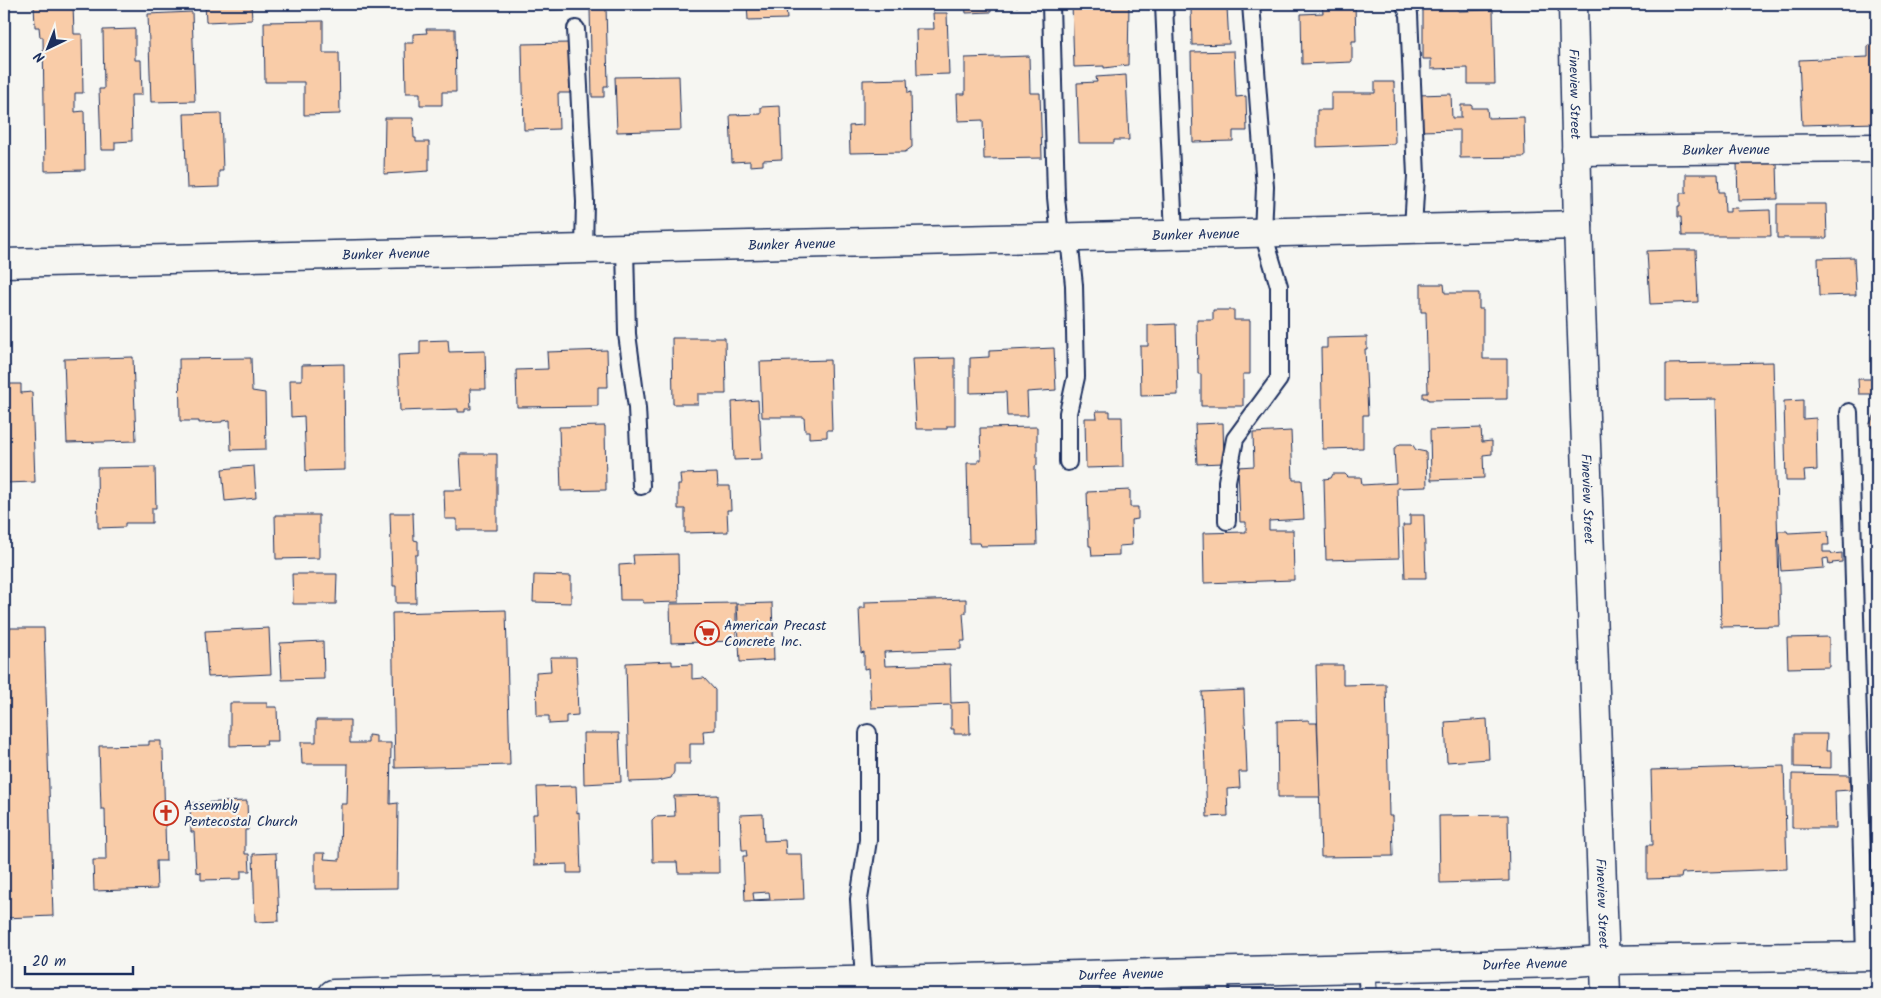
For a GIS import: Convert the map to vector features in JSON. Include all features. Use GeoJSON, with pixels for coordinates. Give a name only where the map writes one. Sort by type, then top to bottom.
{"type":"FeatureCollection","features":[{"type":"Feature","properties":{"kind":"street","name":"Fineview Street"},"geometry":{"type":"LineString","coordinates":[[1573,4],[1578,225],[1603,887],[1603,960],[1606,994]]}},
{"type":"Feature","properties":{"kind":"street","name":"Bunker Avenue"},"geometry":{"type":"LineString","coordinates":[[1576,151],[1877,148]]}},
{"type":"Feature","properties":{"kind":"street","name":"Bunker Avenue"},"geometry":{"type":"LineString","coordinates":[[4,263],[1578,225]]}},
{"type":"Feature","properties":{"kind":"street","name":"Durfee Avenue"},"geometry":{"type":"LineString","coordinates":[[333,994],[659,990],[864,981],[1023,985],[1220,983],[1366,968],[1603,960],[1871,956]]}},
{"type":"Feature","properties":{"kind":"lane"},"geometry":{"type":"LineString","coordinates":[[1051,4],[1056,197],[1074,285],[1076,377],[1068,413],[1068,462]]}},
{"type":"Feature","properties":{"kind":"lane"},"geometry":{"type":"LineString","coordinates":[[1164,4],[1174,235]]}},
{"type":"Feature","properties":{"kind":"lane"},"geometry":{"type":"LineString","coordinates":[[1227,521],[1227,481],[1235,439],[1278,379],[1279,286],[1263,233],[1265,187],[1251,4]]}},
{"type":"Feature","properties":{"kind":"lane"},"geometry":{"type":"LineString","coordinates":[[1404,4],[1409,14],[1416,176],[1413,229]]}},
{"type":"Feature","properties":{"kind":"lane"},"geometry":{"type":"LineString","coordinates":[[576,29],[584,202],[584,249]]}},
{"type":"Feature","properties":{"kind":"lane"},"geometry":{"type":"LineString","coordinates":[[625,248],[627,334],[637,408],[642,486]]}},
{"type":"Feature","properties":{"kind":"lane"},"geometry":{"type":"LineString","coordinates":[[1849,412],[1871,956]]}},
{"type":"Feature","properties":{"kind":"lane"},"geometry":{"type":"LineString","coordinates":[[864,981],[859,899],[868,840],[868,734]]}},
{"type":"Feature","properties":{"kind":"lane"},"geometry":{"type":"LineString","coordinates":[[1366,968],[1368,994]]}},
{"type":"Feature","properties":{"kind":"building"},"geometry":{"type":"Polygon","coordinates":[[[34,4],[73,4],[74,34],[82,34],[83,93],[75,93],[75,112],[84,111],[85,170],[45,171],[43,37],[40,37],[39,27],[35,27],[34,4]]]}},
{"type":"Feature","properties":{"kind":"building"},"geometry":{"type":"Polygon","coordinates":[[[205,4],[251,4],[252,20],[206,22],[205,4]]]}},
{"type":"Feature","properties":{"kind":"building"},"geometry":{"type":"Polygon","coordinates":[[[549,4],[597,4],[597,6],[606,6],[608,86],[604,86],[604,97],[592,97],[590,9],[549,10],[549,4]]]}},
{"type":"Feature","properties":{"kind":"building"},"geometry":{"type":"Polygon","coordinates":[[[747,4],[802,4],[802,6],[786,6],[787,19],[748,20],[747,4]]]}},
{"type":"Feature","properties":{"kind":"building"},"geometry":{"type":"Polygon","coordinates":[[[965,4],[1018,4],[1018,6],[991,7],[991,12],[966,13],[965,4]]]}},
{"type":"Feature","properties":{"kind":"building"},"geometry":{"type":"Polygon","coordinates":[[[1072,4],[1129,4],[1128,65],[1104,68],[1104,66],[1074,67],[1072,4]]]}},
{"type":"Feature","properties":{"kind":"building"},"geometry":{"type":"Polygon","coordinates":[[[1322,4],[1355,4],[1356,41],[1352,41],[1352,62],[1302,64],[1301,14],[1323,13],[1322,4]]]}},
{"type":"Feature","properties":{"kind":"building"},"geometry":{"type":"Polygon","coordinates":[[[1415,4],[1457,4],[1458,11],[1493,10],[1495,84],[1468,84],[1468,68],[1431,69],[1431,59],[1423,59],[1423,9],[1415,9],[1415,4]]]}},
{"type":"Feature","properties":{"kind":"building"},"geometry":{"type":"Polygon","coordinates":[[[1227,7],[1229,44],[1192,45],[1191,8],[1227,7]]]}},
{"type":"Feature","properties":{"kind":"building"},"geometry":{"type":"Polygon","coordinates":[[[192,12],[195,101],[151,102],[148,14],[192,12]]]}},
{"type":"Feature","properties":{"kind":"building"},"geometry":{"type":"Polygon","coordinates":[[[933,13],[947,13],[949,74],[917,75],[916,29],[934,29],[933,13]]]}},
{"type":"Feature","properties":{"kind":"building"},"geometry":{"type":"Polygon","coordinates":[[[323,21],[323,53],[339,53],[340,114],[304,115],[304,82],[265,82],[264,22],[323,21]]]}},
{"type":"Feature","properties":{"kind":"building"},"geometry":{"type":"Polygon","coordinates":[[[135,29],[135,60],[141,60],[142,95],[131,95],[132,141],[115,142],[115,150],[101,150],[99,89],[104,89],[103,30],[135,29]]]}},
{"type":"Feature","properties":{"kind":"building"},"geometry":{"type":"Polygon","coordinates":[[[426,29],[455,29],[456,92],[442,92],[442,105],[420,105],[420,93],[406,93],[405,43],[413,43],[413,34],[427,33],[426,29]]]}},
{"type":"Feature","properties":{"kind":"building"},"geometry":{"type":"Polygon","coordinates":[[[568,43],[570,93],[558,93],[559,129],[524,130],[522,44],[568,43]]]}},
{"type":"Feature","properties":{"kind":"building"},"geometry":{"type":"Polygon","coordinates":[[[1868,45],[1877,45],[1877,123],[1802,125],[1799,60],[1868,57],[1868,45]]]}},
{"type":"Feature","properties":{"kind":"building"},"geometry":{"type":"Polygon","coordinates":[[[1234,51],[1236,97],[1246,96],[1247,131],[1233,131],[1233,141],[1193,142],[1191,52],[1234,51]]]}},
{"type":"Feature","properties":{"kind":"building"},"geometry":{"type":"Polygon","coordinates":[[[1029,56],[1030,93],[1040,93],[1042,158],[984,159],[983,120],[958,121],[957,94],[965,94],[965,58],[1029,56]]]}},
{"type":"Feature","properties":{"kind":"building"},"geometry":{"type":"Polygon","coordinates":[[[1126,75],[1129,140],[1114,140],[1114,143],[1079,143],[1077,83],[1097,82],[1096,77],[1126,75]]]}},
{"type":"Feature","properties":{"kind":"building"},"geometry":{"type":"Polygon","coordinates":[[[679,76],[681,130],[617,132],[615,77],[679,76]]]}},
{"type":"Feature","properties":{"kind":"building"},"geometry":{"type":"Polygon","coordinates":[[[907,79],[908,93],[911,92],[912,147],[905,152],[850,153],[849,126],[863,125],[863,80],[907,79]]]}},
{"type":"Feature","properties":{"kind":"building"},"geometry":{"type":"Polygon","coordinates":[[[1375,82],[1394,82],[1395,144],[1317,147],[1317,110],[1331,110],[1331,93],[1375,93],[1375,82]]]}},
{"type":"Feature","properties":{"kind":"building"},"geometry":{"type":"Polygon","coordinates":[[[1451,94],[1452,118],[1461,118],[1461,105],[1472,105],[1472,108],[1487,108],[1488,118],[1524,117],[1525,157],[1460,158],[1460,130],[1419,131],[1418,95],[1451,94]]]}},
{"type":"Feature","properties":{"kind":"building"},"geometry":{"type":"Polygon","coordinates":[[[780,106],[782,159],[763,160],[763,165],[750,166],[750,161],[732,162],[730,115],[761,114],[761,107],[780,106]]]}},
{"type":"Feature","properties":{"kind":"building"},"geometry":{"type":"Polygon","coordinates":[[[221,113],[223,171],[219,171],[219,187],[187,188],[184,114],[221,113]]]}},
{"type":"Feature","properties":{"kind":"building"},"geometry":{"type":"Polygon","coordinates":[[[385,118],[413,118],[416,142],[429,142],[429,171],[384,174],[385,118]]]}},
{"type":"Feature","properties":{"kind":"building"},"geometry":{"type":"Polygon","coordinates":[[[1737,163],[1777,163],[1778,199],[1738,200],[1737,163]]]}},
{"type":"Feature","properties":{"kind":"building"},"geometry":{"type":"Polygon","coordinates":[[[1686,174],[1718,174],[1719,192],[1724,192],[1725,212],[1730,212],[1730,208],[1738,208],[1737,211],[1770,210],[1771,236],[1682,236],[1681,217],[1678,217],[1678,206],[1680,206],[1680,193],[1686,193],[1686,174]]]}},
{"type":"Feature","properties":{"kind":"building"},"geometry":{"type":"Polygon","coordinates":[[[1777,204],[1826,204],[1827,238],[1777,238],[1777,204]]]}},
{"type":"Feature","properties":{"kind":"building"},"geometry":{"type":"Polygon","coordinates":[[[1696,250],[1698,302],[1650,304],[1647,251],[1696,250]]]}},
{"type":"Feature","properties":{"kind":"building"},"geometry":{"type":"Polygon","coordinates":[[[1854,257],[1856,295],[1819,296],[1818,258],[1854,257]]]}},
{"type":"Feature","properties":{"kind":"building"},"geometry":{"type":"Polygon","coordinates":[[[1421,284],[1444,284],[1445,293],[1479,293],[1479,309],[1483,309],[1483,359],[1507,359],[1507,399],[1428,400],[1428,398],[1423,398],[1423,393],[1428,393],[1426,312],[1421,312],[1421,284]]]}},
{"type":"Feature","properties":{"kind":"building"},"geometry":{"type":"Polygon","coordinates":[[[1213,310],[1234,310],[1234,320],[1250,320],[1250,374],[1243,374],[1243,406],[1201,406],[1201,374],[1198,374],[1197,320],[1213,320],[1213,310]]]}},
{"type":"Feature","properties":{"kind":"building"},"geometry":{"type":"Polygon","coordinates":[[[1176,324],[1178,395],[1141,396],[1140,346],[1148,346],[1148,325],[1176,324]]]}},
{"type":"Feature","properties":{"kind":"building"},"geometry":{"type":"Polygon","coordinates":[[[1367,337],[1367,349],[1365,349],[1368,415],[1363,415],[1363,448],[1323,449],[1321,348],[1327,348],[1327,338],[1367,337]]]}},
{"type":"Feature","properties":{"kind":"building"},"geometry":{"type":"Polygon","coordinates":[[[672,338],[725,338],[726,394],[698,394],[698,404],[673,404],[672,338]]]}},
{"type":"Feature","properties":{"kind":"building"},"geometry":{"type":"Polygon","coordinates":[[[448,340],[449,352],[485,351],[486,389],[470,389],[471,409],[465,409],[465,412],[458,412],[458,409],[400,411],[398,355],[420,354],[420,341],[448,340]]]}},
{"type":"Feature","properties":{"kind":"building"},"geometry":{"type":"Polygon","coordinates":[[[1054,348],[1056,390],[1027,392],[1028,416],[1007,416],[1006,392],[970,393],[970,358],[989,357],[989,351],[1054,348]]]}},
{"type":"Feature","properties":{"kind":"building"},"geometry":{"type":"Polygon","coordinates":[[[607,350],[608,387],[598,387],[598,406],[517,407],[516,370],[548,369],[547,352],[607,350]]]}},
{"type":"Feature","properties":{"kind":"building"},"geometry":{"type":"Polygon","coordinates":[[[133,357],[136,441],[67,443],[64,359],[133,357]]]}},
{"type":"Feature","properties":{"kind":"building"},"geometry":{"type":"Polygon","coordinates":[[[251,358],[252,391],[265,393],[266,449],[231,450],[230,420],[199,423],[199,421],[180,421],[179,359],[251,358]]]}},
{"type":"Feature","properties":{"kind":"building"},"geometry":{"type":"Polygon","coordinates":[[[955,358],[955,426],[947,426],[947,429],[916,429],[912,359],[955,358]]]}},
{"type":"Feature","properties":{"kind":"building"},"geometry":{"type":"Polygon","coordinates":[[[830,360],[832,430],[827,430],[827,437],[809,438],[809,431],[805,431],[804,417],[762,417],[760,362],[830,360]]]}},
{"type":"Feature","properties":{"kind":"building"},"geometry":{"type":"Polygon","coordinates":[[[1877,360],[1877,394],[1859,394],[1858,379],[1871,379],[1871,361],[1877,360]]]}},
{"type":"Feature","properties":{"kind":"building"},"geometry":{"type":"Polygon","coordinates":[[[1773,362],[1780,626],[1721,627],[1716,399],[1666,400],[1666,364],[1773,362]]]}},
{"type":"Feature","properties":{"kind":"building"},"geometry":{"type":"Polygon","coordinates":[[[344,364],[345,470],[306,471],[304,416],[291,417],[290,380],[302,380],[302,365],[344,364]]]}},
{"type":"Feature","properties":{"kind":"building"},"geometry":{"type":"Polygon","coordinates":[[[4,384],[21,384],[21,393],[32,392],[35,482],[4,483],[4,384]]]}},
{"type":"Feature","properties":{"kind":"building"},"geometry":{"type":"Polygon","coordinates":[[[758,400],[762,459],[734,460],[732,402],[758,400]]]}},
{"type":"Feature","properties":{"kind":"building"},"geometry":{"type":"Polygon","coordinates":[[[1803,400],[1803,419],[1816,418],[1817,470],[1804,471],[1805,481],[1786,481],[1784,401],[1803,400]]]}},
{"type":"Feature","properties":{"kind":"building"},"geometry":{"type":"Polygon","coordinates":[[[1096,411],[1110,411],[1110,417],[1122,417],[1123,467],[1086,468],[1085,418],[1097,418],[1096,411]]]}},
{"type":"Feature","properties":{"kind":"building"},"geometry":{"type":"Polygon","coordinates":[[[1877,411],[1877,431],[1869,425],[1877,411]]]}},
{"type":"Feature","properties":{"kind":"building"},"geometry":{"type":"Polygon","coordinates":[[[1223,423],[1224,463],[1197,464],[1195,424],[1223,423]]]}},
{"type":"Feature","properties":{"kind":"building"},"geometry":{"type":"Polygon","coordinates":[[[605,426],[606,490],[561,491],[559,427],[605,426]]]}},
{"type":"Feature","properties":{"kind":"building"},"geometry":{"type":"Polygon","coordinates":[[[1037,427],[1037,465],[1035,466],[1037,545],[981,546],[980,543],[969,543],[967,463],[978,463],[978,460],[981,460],[980,428],[1037,427]]]}},
{"type":"Feature","properties":{"kind":"building"},"geometry":{"type":"Polygon","coordinates":[[[1481,428],[1482,442],[1492,441],[1492,454],[1483,455],[1484,478],[1431,480],[1430,430],[1481,428]]]}},
{"type":"Feature","properties":{"kind":"building"},"geometry":{"type":"Polygon","coordinates":[[[1291,431],[1293,480],[1302,480],[1304,519],[1269,521],[1269,530],[1293,530],[1294,580],[1204,583],[1203,533],[1246,532],[1246,522],[1240,522],[1238,467],[1254,466],[1253,433],[1291,431]]]}},
{"type":"Feature","properties":{"kind":"building"},"geometry":{"type":"Polygon","coordinates":[[[1400,444],[1412,444],[1416,450],[1426,452],[1427,487],[1397,488],[1399,558],[1326,560],[1324,479],[1331,478],[1333,474],[1345,474],[1348,477],[1361,477],[1362,485],[1396,483],[1394,449],[1400,444]]]}},
{"type":"Feature","properties":{"kind":"building"},"geometry":{"type":"Polygon","coordinates":[[[460,454],[497,454],[497,530],[457,530],[457,519],[445,519],[444,490],[462,490],[460,454]]]}},
{"type":"Feature","properties":{"kind":"building"},"geometry":{"type":"Polygon","coordinates":[[[254,466],[256,498],[225,501],[222,469],[254,466]]]}},
{"type":"Feature","properties":{"kind":"building"},"geometry":{"type":"Polygon","coordinates":[[[155,467],[156,508],[152,508],[152,523],[125,523],[125,527],[98,528],[97,468],[155,467]]]}},
{"type":"Feature","properties":{"kind":"building"},"geometry":{"type":"Polygon","coordinates":[[[717,473],[718,486],[730,486],[731,510],[727,510],[728,532],[685,533],[685,509],[678,509],[678,485],[681,485],[680,474],[717,473]]]}},
{"type":"Feature","properties":{"kind":"building"},"geometry":{"type":"Polygon","coordinates":[[[1130,490],[1130,507],[1138,507],[1138,519],[1131,520],[1132,545],[1119,546],[1119,555],[1092,556],[1091,546],[1089,546],[1087,492],[1130,490]]]}},
{"type":"Feature","properties":{"kind":"building"},"geometry":{"type":"Polygon","coordinates":[[[390,513],[413,513],[414,540],[418,541],[418,555],[415,555],[416,603],[396,603],[396,586],[393,586],[392,576],[390,513]]]}},
{"type":"Feature","properties":{"kind":"building"},"geometry":{"type":"Polygon","coordinates":[[[275,515],[319,515],[319,558],[276,559],[275,515]]]}},
{"type":"Feature","properties":{"kind":"building"},"geometry":{"type":"Polygon","coordinates":[[[1410,515],[1424,515],[1426,578],[1405,578],[1403,525],[1410,525],[1410,515]]]}},
{"type":"Feature","properties":{"kind":"building"},"geometry":{"type":"Polygon","coordinates":[[[1778,531],[1787,531],[1788,533],[1828,531],[1829,545],[1823,545],[1823,552],[1831,552],[1832,554],[1842,553],[1842,562],[1829,565],[1828,558],[1823,559],[1824,568],[1781,571],[1778,531]]]}},
{"type":"Feature","properties":{"kind":"building"},"geometry":{"type":"Polygon","coordinates":[[[678,554],[679,602],[643,603],[643,600],[620,600],[619,565],[634,564],[633,555],[678,554]]]}},
{"type":"Feature","properties":{"kind":"building"},"geometry":{"type":"Polygon","coordinates":[[[292,574],[337,574],[336,604],[293,604],[292,574]]]}},
{"type":"Feature","properties":{"kind":"building"},"geometry":{"type":"Polygon","coordinates":[[[534,575],[571,576],[571,603],[533,602],[534,575]]]}},
{"type":"Feature","properties":{"kind":"building"},"geometry":{"type":"Polygon","coordinates":[[[966,599],[966,613],[963,613],[965,641],[961,641],[961,649],[884,652],[885,666],[950,664],[951,703],[969,702],[970,734],[954,734],[954,729],[951,729],[951,705],[871,708],[869,668],[864,669],[864,652],[861,653],[859,608],[865,608],[865,602],[966,599]]]}},
{"type":"Feature","properties":{"kind":"building"},"geometry":{"type":"Polygon","coordinates":[[[736,603],[736,641],[671,643],[670,604],[736,603]]]}},
{"type":"Feature","properties":{"kind":"building"},"geometry":{"type":"Polygon","coordinates":[[[772,603],[774,660],[740,662],[737,604],[772,603]]]}},
{"type":"Feature","properties":{"kind":"building"},"geometry":{"type":"Polygon","coordinates":[[[506,610],[510,765],[395,768],[392,613],[506,610]]]}},
{"type":"Feature","properties":{"kind":"building"},"geometry":{"type":"Polygon","coordinates":[[[4,628],[44,628],[53,916],[4,918],[4,628]]]}},
{"type":"Feature","properties":{"kind":"building"},"geometry":{"type":"Polygon","coordinates":[[[269,628],[271,674],[208,677],[205,631],[269,628]]]}},
{"type":"Feature","properties":{"kind":"building"},"geometry":{"type":"Polygon","coordinates":[[[1829,637],[1829,667],[1788,668],[1787,638],[1829,637]]]}},
{"type":"Feature","properties":{"kind":"building"},"geometry":{"type":"Polygon","coordinates":[[[323,641],[324,679],[282,680],[280,643],[323,641]]]}},
{"type":"Feature","properties":{"kind":"building"},"geometry":{"type":"Polygon","coordinates":[[[550,657],[576,657],[578,715],[566,716],[566,723],[549,724],[549,716],[537,716],[536,672],[551,671],[550,657]]]}},
{"type":"Feature","properties":{"kind":"building"},"geometry":{"type":"Polygon","coordinates":[[[672,661],[672,665],[692,664],[692,679],[704,678],[715,690],[715,730],[703,731],[704,744],[690,744],[690,764],[674,764],[674,772],[671,778],[657,781],[629,782],[626,663],[672,661]]]}},
{"type":"Feature","properties":{"kind":"building"},"geometry":{"type":"Polygon","coordinates":[[[1316,665],[1343,665],[1343,685],[1386,684],[1389,816],[1392,816],[1393,856],[1321,857],[1316,665]]]}},
{"type":"Feature","properties":{"kind":"building"},"geometry":{"type":"Polygon","coordinates":[[[1244,690],[1247,772],[1239,772],[1240,788],[1227,789],[1228,816],[1207,817],[1202,692],[1244,690]]]}},
{"type":"Feature","properties":{"kind":"building"},"geometry":{"type":"Polygon","coordinates":[[[230,703],[267,703],[267,707],[277,707],[278,741],[266,741],[267,745],[230,746],[230,703]]]}},
{"type":"Feature","properties":{"kind":"building"},"geometry":{"type":"Polygon","coordinates":[[[1487,719],[1489,759],[1447,762],[1445,722],[1487,719]]]}},
{"type":"Feature","properties":{"kind":"building"},"geometry":{"type":"Polygon","coordinates":[[[316,720],[350,720],[350,743],[368,743],[368,735],[376,736],[376,743],[391,743],[390,804],[398,803],[397,888],[315,889],[315,853],[325,853],[324,859],[340,860],[341,804],[347,804],[348,764],[302,764],[301,742],[316,742],[316,720]]]}},
{"type":"Feature","properties":{"kind":"building"},"geometry":{"type":"Polygon","coordinates":[[[1309,720],[1309,723],[1317,723],[1320,797],[1278,797],[1277,721],[1309,720]]]}},
{"type":"Feature","properties":{"kind":"building"},"geometry":{"type":"Polygon","coordinates":[[[583,733],[619,733],[621,782],[584,784],[583,733]]]}},
{"type":"Feature","properties":{"kind":"building"},"geometry":{"type":"Polygon","coordinates":[[[1794,734],[1827,734],[1826,751],[1831,751],[1831,768],[1794,767],[1794,734]]]}},
{"type":"Feature","properties":{"kind":"building"},"geometry":{"type":"Polygon","coordinates":[[[149,741],[161,741],[161,749],[163,749],[166,861],[156,861],[157,889],[94,891],[93,860],[106,860],[105,809],[101,809],[99,746],[149,745],[149,741]]]}},
{"type":"Feature","properties":{"kind":"building"},"geometry":{"type":"Polygon","coordinates":[[[1784,766],[1787,869],[1682,873],[1681,878],[1647,879],[1647,845],[1653,845],[1651,770],[1784,766]]]}},
{"type":"Feature","properties":{"kind":"building"},"geometry":{"type":"Polygon","coordinates":[[[1792,774],[1849,775],[1850,790],[1835,791],[1836,828],[1792,828],[1792,774]]]}},
{"type":"Feature","properties":{"kind":"building"},"geometry":{"type":"Polygon","coordinates":[[[576,786],[577,813],[579,812],[581,873],[567,873],[567,864],[534,865],[533,814],[538,814],[537,787],[576,786]]]}},
{"type":"Feature","properties":{"kind":"building"},"geometry":{"type":"Polygon","coordinates":[[[718,795],[719,873],[678,873],[677,862],[653,862],[652,820],[655,817],[675,816],[674,796],[718,795]]]}},
{"type":"Feature","properties":{"kind":"building"},"geometry":{"type":"Polygon","coordinates":[[[247,801],[248,830],[245,830],[245,854],[249,854],[250,871],[241,871],[241,879],[201,880],[201,873],[196,872],[194,832],[191,832],[190,803],[247,801]]]}},
{"type":"Feature","properties":{"kind":"building"},"geometry":{"type":"Polygon","coordinates":[[[763,814],[764,841],[785,840],[786,854],[802,854],[804,899],[745,901],[743,856],[747,856],[746,850],[742,850],[740,815],[763,814]],[[769,892],[753,893],[754,900],[770,899],[769,892]]]}},
{"type":"Feature","properties":{"kind":"building"},"geometry":{"type":"Polygon","coordinates":[[[1508,815],[1509,881],[1440,883],[1439,816],[1508,815]]]}},
{"type":"Feature","properties":{"kind":"building"},"geometry":{"type":"Polygon","coordinates":[[[276,853],[279,921],[255,922],[253,854],[276,853]]]}},
{"type":"Feature","properties":{"kind":"place","name":"American Precast Concrete Inc."},"geometry":{"type":"Point","coordinates":[707,633]}},
{"type":"Feature","properties":{"kind":"place","name":"Assembly Pentecostal Church"},"geometry":{"type":"Point","coordinates":[166,813]}}]}
